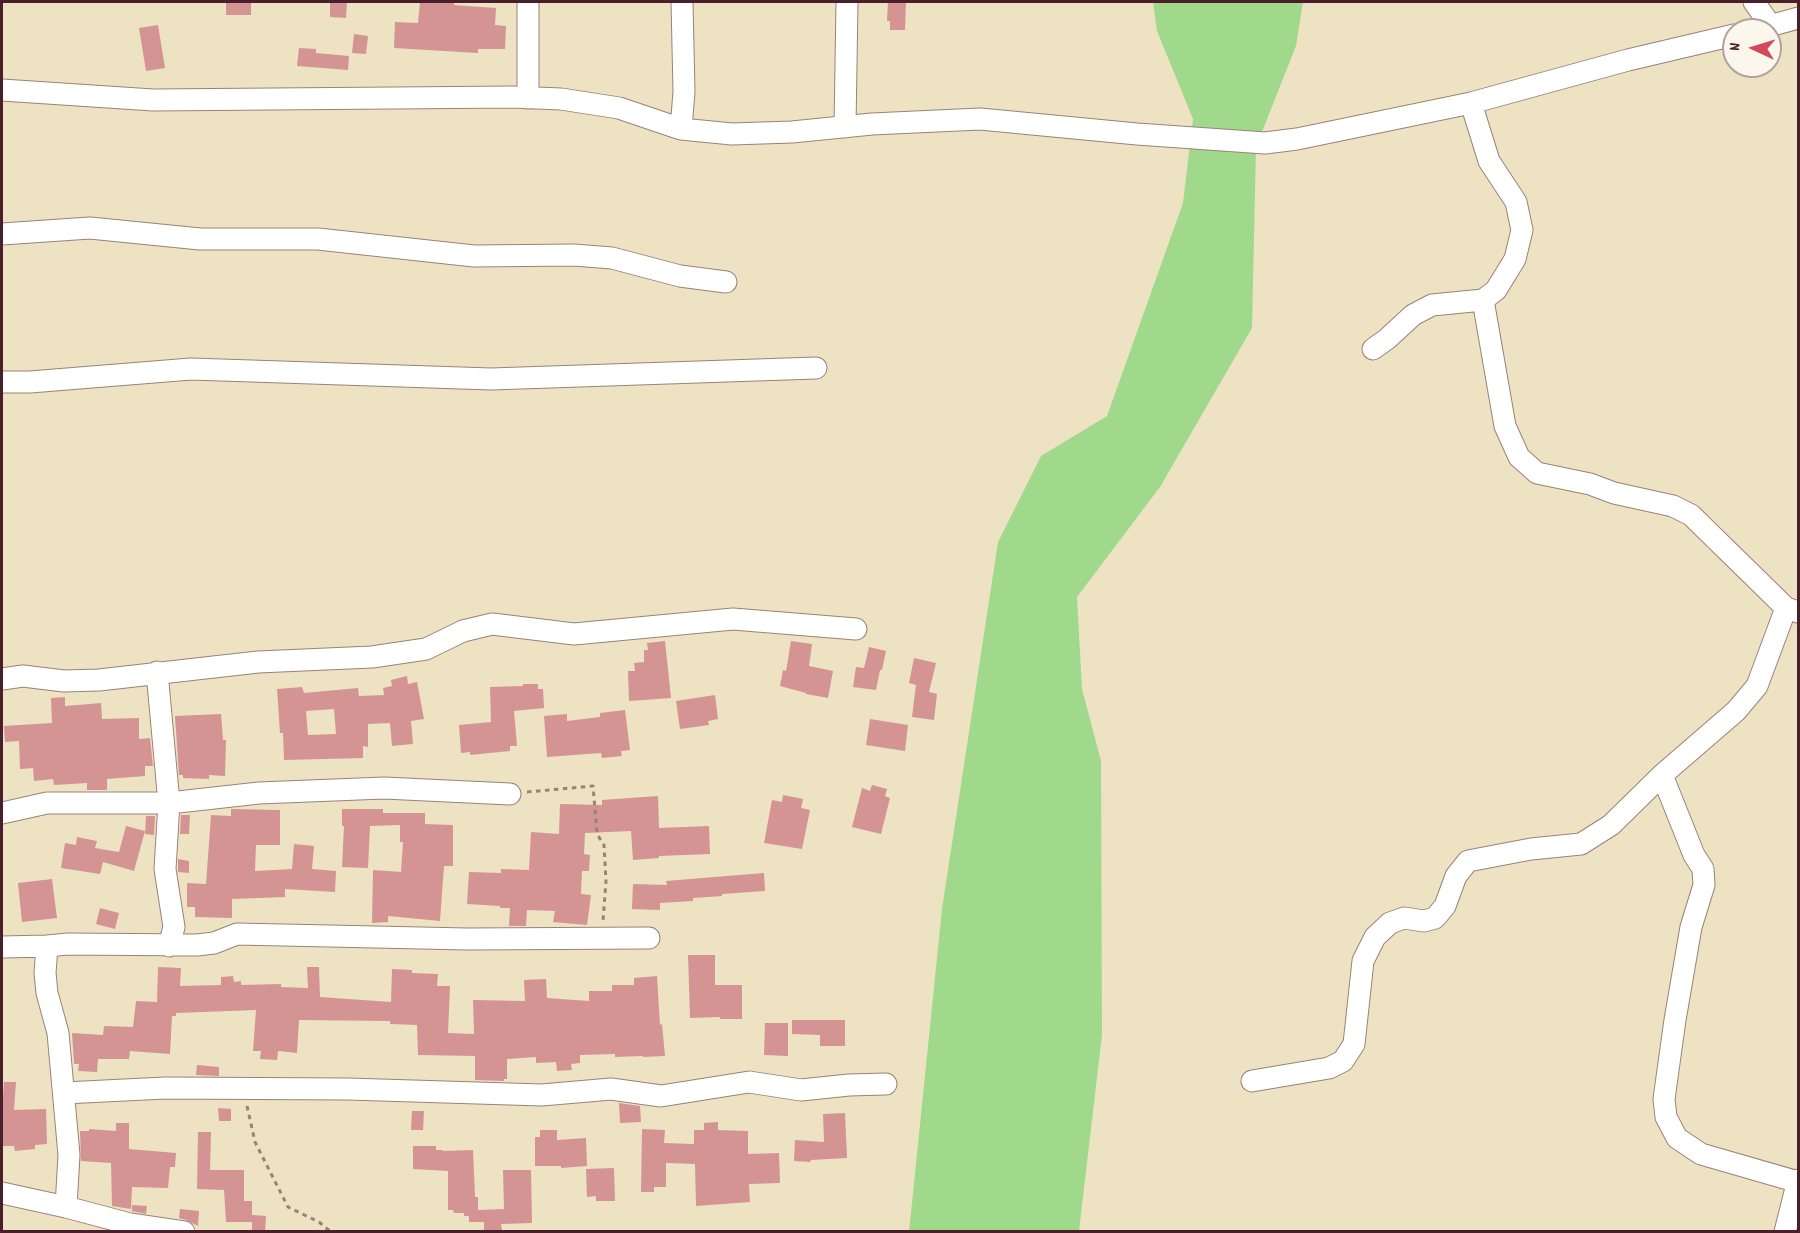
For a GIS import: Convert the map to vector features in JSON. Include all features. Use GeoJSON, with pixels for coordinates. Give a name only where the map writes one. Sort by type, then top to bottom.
{"type":"FeatureCollection","features":[{"type":"Feature","properties":{"kind":"street"},"geometry":{"type":"LineString","coordinates":[[528,2],[528,98]]}},
{"type":"Feature","properties":{"kind":"street"},"geometry":{"type":"LineString","coordinates":[[681,129],[684,92],[682,2]]}},
{"type":"Feature","properties":{"kind":"street"},"geometry":{"type":"LineString","coordinates":[[845,127],[847,2]]}},
{"type":"Feature","properties":{"kind":"street"},"geometry":{"type":"LineString","coordinates":[[1754,2],[1760,18]]}},
{"type":"Feature","properties":{"kind":"street"},"geometry":{"type":"LineString","coordinates":[[1782,23],[1798,18]]}},
{"type":"Feature","properties":{"kind":"street"},"geometry":{"type":"LineString","coordinates":[[2,90],[153,100],[561,99],[619,108],[681,129],[732,134],[980,120],[1265,143],[1297,139],[1471,104],[1628,60],[1722,38]]}},
{"type":"Feature","properties":{"kind":"street"},"geometry":{"type":"LineString","coordinates":[[1373,349],[1413,315],[1432,305],[1483,300],[1496,290],[1515,259],[1522,230],[1516,202],[1489,161],[1471,104]]}},
{"type":"Feature","properties":{"kind":"street"},"geometry":{"type":"LineString","coordinates":[[2,234],[90,228],[200,239],[318,239],[474,256],[574,255],[612,258],[680,276],[726,282]]}},
{"type":"Feature","properties":{"kind":"street"},"geometry":{"type":"LineString","coordinates":[[1252,1081],[1329,1068],[1343,1061],[1354,1044],[1363,961],[1375,937],[1390,923],[1404,918],[1424,921],[1435,918],[1445,906],[1456,876],[1468,861],[1531,849],[1581,844],[1611,825],[1662,775],[1728,718],[1757,686],[1792,610],[1691,515],[1673,506],[1614,493],[1590,484],[1537,473],[1519,457],[1505,426],[1483,300]]}},
{"type":"Feature","properties":{"kind":"street"},"geometry":{"type":"LineString","coordinates":[[2,382],[30,382],[191,369],[491,379],[816,368]]}},
{"type":"Feature","properties":{"kind":"street"},"geometry":{"type":"LineString","coordinates":[[2,679],[22,676],[64,681],[99,680],[258,662],[383,655],[426,649],[463,630],[492,624],[574,634],[733,619],[856,629]]}},
{"type":"Feature","properties":{"kind":"street"},"geometry":{"type":"LineString","coordinates":[[157,672],[169,803],[165,868],[174,927],[169,946]]}},
{"type":"Feature","properties":{"kind":"street"},"geometry":{"type":"LineString","coordinates":[[1662,775],[1694,855],[1703,869],[1704,885],[1691,927],[1675,1020],[1664,1099],[1666,1117],[1677,1138],[1701,1154],[1798,1181],[1785,1232]]}},
{"type":"Feature","properties":{"kind":"street"},"geometry":{"type":"LineString","coordinates":[[2,813],[46,802],[169,803],[259,793],[384,788],[510,794]]}},
{"type":"Feature","properties":{"kind":"street"},"geometry":{"type":"LineString","coordinates":[[2,947],[68,944],[169,946],[214,943],[237,934],[467,939],[649,938]]}},
{"type":"Feature","properties":{"kind":"street"},"geometry":{"type":"LineString","coordinates":[[47,946],[45,973],[47,993],[58,1033],[69,1155],[66,1207]]}},
{"type":"Feature","properties":{"kind":"street"},"geometry":{"type":"LineString","coordinates":[[64,1093],[165,1088],[348,1089],[542,1095],[611,1089],[661,1096],[749,1082],[801,1090],[886,1084]]}},
{"type":"Feature","properties":{"kind":"street"},"geometry":{"type":"LineString","coordinates":[[2,1193],[130,1224],[184,1232]]}},
{"type":"Feature","properties":{"kind":"path"},"geometry":{"type":"LineString","coordinates":[[510,794],[593,786],[597,834],[604,845],[606,881],[603,927]]}},
{"type":"Feature","properties":{"kind":"path"},"geometry":{"type":"LineString","coordinates":[[244,1089],[255,1142],[288,1207],[319,1222],[332,1232]]}},
{"type":"Feature","properties":{"kind":"green space"},"geometry":{"type":"Polygon","coordinates":[[[1153,2],[1303,2],[1296,46],[1256,147],[1252,328],[1160,487],[1077,597],[1082,689],[1101,761],[1102,1035],[1079,1231],[909,1232],[942,909],[998,542],[1041,456],[1107,416],[1183,203],[1193,119],[1157,31],[1153,2]]]}},
{"type":"Feature","properties":{"kind":"building"},"geometry":{"type":"Polygon","coordinates":[[[226,2],[251,2],[251,15],[226,15],[226,2]]]}},
{"type":"Feature","properties":{"kind":"building"},"geometry":{"type":"Polygon","coordinates":[[[330,2],[347,2],[346,18],[330,17],[330,2]]]}},
{"type":"Feature","properties":{"kind":"building"},"geometry":{"type":"Polygon","coordinates":[[[420,2],[454,2],[454,5],[496,8],[495,25],[506,26],[505,49],[478,49],[478,53],[394,48],[395,22],[418,23],[420,2]]]}},
{"type":"Feature","properties":{"kind":"building"},"geometry":{"type":"Polygon","coordinates":[[[888,2],[906,2],[905,30],[890,30],[890,21],[887,21],[888,2]]]}},
{"type":"Feature","properties":{"kind":"building"},"geometry":{"type":"Polygon","coordinates":[[[158,25],[165,68],[146,71],[139,28],[158,25]]]}},
{"type":"Feature","properties":{"kind":"building"},"geometry":{"type":"Polygon","coordinates":[[[354,34],[368,36],[366,54],[352,53],[354,34]]]}},
{"type":"Feature","properties":{"kind":"building"},"geometry":{"type":"Polygon","coordinates":[[[299,48],[316,49],[316,53],[349,56],[348,70],[297,66],[299,48]]]}},
{"type":"Feature","properties":{"kind":"building"},"geometry":{"type":"Polygon","coordinates":[[[665,641],[671,698],[629,701],[628,671],[635,671],[634,663],[644,662],[644,650],[648,650],[647,643],[665,641]]]}},
{"type":"Feature","properties":{"kind":"building"},"geometry":{"type":"Polygon","coordinates":[[[791,641],[812,644],[809,666],[833,671],[828,698],[780,686],[783,670],[786,671],[791,641]]]}},
{"type":"Feature","properties":{"kind":"building"},"geometry":{"type":"Polygon","coordinates":[[[869,647],[886,651],[876,690],[853,687],[856,667],[864,668],[869,647]]]}},
{"type":"Feature","properties":{"kind":"building"},"geometry":{"type":"Polygon","coordinates":[[[914,658],[936,663],[929,692],[937,694],[934,720],[912,717],[916,685],[909,683],[914,658]]]}},
{"type":"Feature","properties":{"kind":"building"},"geometry":{"type":"Polygon","coordinates":[[[407,676],[408,684],[417,682],[424,719],[411,721],[413,744],[392,746],[390,723],[368,724],[368,747],[363,746],[363,758],[284,760],[277,689],[302,687],[304,693],[358,688],[359,696],[384,695],[383,688],[392,686],[391,680],[407,676]],[[334,709],[306,711],[308,735],[336,734],[334,709]]]}},
{"type":"Feature","properties":{"kind":"building"},"geometry":{"type":"Polygon","coordinates":[[[523,684],[538,684],[538,689],[543,689],[544,708],[514,711],[517,746],[510,746],[510,751],[470,755],[470,752],[461,753],[459,725],[491,722],[490,687],[523,686],[523,684]]]}},
{"type":"Feature","properties":{"kind":"building"},"geometry":{"type":"Polygon","coordinates":[[[715,695],[718,719],[708,721],[709,725],[680,729],[676,701],[715,695]]]}},
{"type":"Feature","properties":{"kind":"building"},"geometry":{"type":"Polygon","coordinates":[[[65,697],[65,706],[101,703],[102,719],[139,718],[139,739],[150,738],[153,766],[145,766],[145,776],[107,779],[107,790],[87,790],[87,783],[54,785],[53,779],[34,781],[33,768],[20,769],[19,741],[5,742],[4,726],[52,723],[51,698],[65,697]]]}},
{"type":"Feature","properties":{"kind":"building"},"geometry":{"type":"Polygon","coordinates":[[[625,710],[630,750],[621,751],[622,756],[602,758],[601,753],[547,757],[544,716],[567,714],[567,721],[600,717],[600,713],[625,710]]]}},
{"type":"Feature","properties":{"kind":"building"},"geometry":{"type":"Polygon","coordinates":[[[221,714],[223,740],[226,740],[225,776],[209,775],[209,779],[183,778],[183,775],[179,775],[175,716],[221,714]]]}},
{"type":"Feature","properties":{"kind":"building"},"geometry":{"type":"Polygon","coordinates":[[[870,719],[908,725],[905,751],[866,745],[870,719]]]}},
{"type":"Feature","properties":{"kind":"building"},"geometry":{"type":"Polygon","coordinates":[[[872,785],[887,789],[885,796],[890,798],[881,834],[852,827],[862,788],[870,791],[872,785]]]}},
{"type":"Feature","properties":{"kind":"building"},"geometry":{"type":"Polygon","coordinates":[[[783,795],[803,799],[801,808],[810,810],[802,849],[764,843],[772,800],[782,802],[783,795]]]}},
{"type":"Feature","properties":{"kind":"building"},"geometry":{"type":"Polygon","coordinates":[[[658,796],[659,828],[709,826],[710,854],[659,856],[659,858],[633,860],[631,831],[585,833],[584,854],[590,855],[589,871],[582,871],[581,894],[591,895],[587,925],[553,922],[555,911],[527,910],[526,926],[509,926],[510,908],[467,904],[469,872],[501,873],[501,869],[529,870],[531,832],[559,834],[560,804],[602,805],[602,800],[658,796]]]}},
{"type":"Feature","properties":{"kind":"building"},"geometry":{"type":"Polygon","coordinates":[[[231,809],[280,810],[280,845],[256,845],[255,871],[292,869],[294,844],[314,846],[312,869],[336,871],[335,892],[285,889],[285,897],[232,899],[232,918],[195,917],[195,907],[187,907],[187,883],[206,884],[211,815],[231,816],[231,809]]]}},
{"type":"Feature","properties":{"kind":"building"},"geometry":{"type":"Polygon","coordinates":[[[342,809],[383,809],[383,813],[425,813],[425,824],[453,825],[453,866],[444,866],[440,921],[388,916],[388,922],[372,923],[373,870],[401,872],[403,842],[400,842],[400,825],[370,826],[368,868],[342,867],[344,826],[342,826],[342,809]]]}},
{"type":"Feature","properties":{"kind":"building"},"geometry":{"type":"Polygon","coordinates":[[[181,815],[190,815],[189,834],[180,834],[181,815]]]}},
{"type":"Feature","properties":{"kind":"building"},"geometry":{"type":"Polygon","coordinates":[[[146,816],[155,816],[154,835],[145,834],[146,816]]]}},
{"type":"Feature","properties":{"kind":"building"},"geometry":{"type":"Polygon","coordinates":[[[126,826],[145,831],[134,871],[103,862],[100,874],[61,868],[65,843],[76,845],[77,837],[97,841],[95,848],[119,852],[126,826]]]}},
{"type":"Feature","properties":{"kind":"building"},"geometry":{"type":"Polygon","coordinates":[[[178,859],[189,861],[189,873],[178,872],[178,859]]]}},
{"type":"Feature","properties":{"kind":"building"},"geometry":{"type":"Polygon","coordinates":[[[764,873],[765,891],[722,894],[722,896],[693,898],[693,901],[660,903],[660,910],[632,909],[633,884],[667,885],[666,881],[764,873]]]}},
{"type":"Feature","properties":{"kind":"building"},"geometry":{"type":"Polygon","coordinates":[[[52,879],[57,918],[22,922],[18,883],[52,879]]]}},
{"type":"Feature","properties":{"kind":"building"},"geometry":{"type":"Polygon","coordinates":[[[100,908],[119,913],[115,929],[96,924],[100,908]]]}},
{"type":"Feature","properties":{"kind":"building"},"geometry":{"type":"Polygon","coordinates":[[[688,955],[715,955],[715,985],[742,985],[742,1019],[690,1018],[688,955]]]}},
{"type":"Feature","properties":{"kind":"building"},"geometry":{"type":"Polygon","coordinates":[[[158,967],[181,968],[180,986],[221,985],[221,977],[233,976],[234,982],[241,981],[241,985],[281,984],[281,987],[308,988],[307,967],[319,967],[320,997],[391,1002],[392,969],[412,970],[412,973],[438,974],[437,986],[450,986],[448,1033],[474,1034],[473,1000],[525,1001],[524,980],[546,979],[547,998],[589,1001],[589,991],[612,991],[612,985],[634,985],[634,978],[657,976],[660,1025],[662,1024],[665,1056],[580,1055],[580,1063],[571,1064],[572,1070],[557,1071],[556,1062],[536,1063],[536,1057],[507,1059],[507,1079],[504,1081],[475,1080],[475,1056],[418,1055],[417,1025],[390,1024],[390,1021],[299,1020],[297,1053],[278,1051],[277,1060],[260,1059],[261,1051],[253,1051],[256,1010],[176,1013],[176,1016],[172,1016],[170,1054],[130,1051],[129,1059],[98,1059],[97,1072],[78,1071],[79,1064],[74,1064],[72,1033],[103,1035],[104,1026],[133,1027],[136,1001],[157,1002],[158,967]]]}},
{"type":"Feature","properties":{"kind":"building"},"geometry":{"type":"Polygon","coordinates":[[[792,1020],[845,1020],[845,1046],[820,1046],[820,1035],[792,1034],[792,1020]]]}},
{"type":"Feature","properties":{"kind":"building"},"geometry":{"type":"Polygon","coordinates":[[[765,1023],[788,1023],[788,1056],[764,1055],[765,1023]]]}},
{"type":"Feature","properties":{"kind":"building"},"geometry":{"type":"Polygon","coordinates":[[[197,1065],[219,1067],[219,1076],[196,1075],[197,1065]]]}},
{"type":"Feature","properties":{"kind":"building"},"geometry":{"type":"Polygon","coordinates":[[[4,1082],[16,1082],[14,1110],[46,1109],[47,1144],[35,1145],[35,1149],[15,1151],[14,1146],[3,1146],[4,1082]]]}},
{"type":"Feature","properties":{"kind":"building"},"geometry":{"type":"Polygon","coordinates":[[[619,1103],[640,1106],[641,1122],[620,1123],[619,1103]]]}},
{"type":"Feature","properties":{"kind":"building"},"geometry":{"type":"Polygon","coordinates":[[[218,1108],[231,1109],[231,1121],[219,1121],[218,1108]]]}},
{"type":"Feature","properties":{"kind":"building"},"geometry":{"type":"Polygon","coordinates":[[[412,1111],[424,1111],[423,1130],[411,1130],[412,1111]]]}},
{"type":"Feature","properties":{"kind":"building"},"geometry":{"type":"Polygon","coordinates":[[[845,1113],[847,1158],[811,1160],[810,1162],[794,1161],[795,1140],[824,1142],[823,1114],[845,1113]]]}},
{"type":"Feature","properties":{"kind":"building"},"geometry":{"type":"Polygon","coordinates":[[[718,1122],[718,1130],[748,1131],[748,1154],[779,1153],[780,1183],[749,1184],[750,1202],[696,1206],[695,1164],[666,1163],[666,1187],[654,1187],[654,1192],[641,1192],[642,1129],[665,1130],[664,1143],[694,1144],[694,1130],[704,1130],[704,1123],[718,1122]]]}},
{"type":"Feature","properties":{"kind":"building"},"geometry":{"type":"Polygon","coordinates":[[[116,1123],[129,1123],[129,1149],[176,1153],[175,1167],[170,1167],[168,1188],[132,1187],[131,1209],[112,1206],[111,1163],[81,1161],[80,1131],[89,1131],[89,1129],[116,1131],[116,1123]]]}},
{"type":"Feature","properties":{"kind":"building"},"geometry":{"type":"Polygon","coordinates":[[[540,1130],[557,1130],[557,1140],[586,1138],[587,1166],[561,1168],[561,1166],[535,1166],[535,1137],[540,1137],[540,1130]]]}},
{"type":"Feature","properties":{"kind":"building"},"geometry":{"type":"Polygon","coordinates":[[[198,1132],[211,1132],[210,1170],[244,1170],[244,1201],[252,1201],[252,1222],[226,1222],[224,1190],[197,1189],[198,1132]]]}},
{"type":"Feature","properties":{"kind":"building"},"geometry":{"type":"Polygon","coordinates":[[[413,1146],[436,1146],[436,1150],[443,1151],[473,1150],[475,1197],[478,1197],[478,1210],[504,1209],[503,1170],[531,1170],[532,1223],[501,1224],[502,1230],[484,1231],[484,1222],[469,1222],[469,1216],[464,1216],[464,1213],[454,1213],[453,1210],[448,1210],[448,1171],[413,1169],[413,1146]]]}},
{"type":"Feature","properties":{"kind":"building"},"geometry":{"type":"Polygon","coordinates":[[[614,1168],[615,1201],[596,1201],[596,1196],[587,1197],[586,1169],[614,1168]]]}},
{"type":"Feature","properties":{"kind":"building"},"geometry":{"type":"Polygon","coordinates":[[[132,1205],[147,1206],[146,1214],[132,1211],[132,1205]]]}},
{"type":"Feature","properties":{"kind":"building"},"geometry":{"type":"Polygon","coordinates":[[[180,1209],[199,1211],[198,1226],[179,1218],[180,1209]]]}},
{"type":"Feature","properties":{"kind":"building"},"geometry":{"type":"Polygon","coordinates":[[[252,1215],[266,1216],[265,1232],[252,1232],[252,1215]]]}}]}
